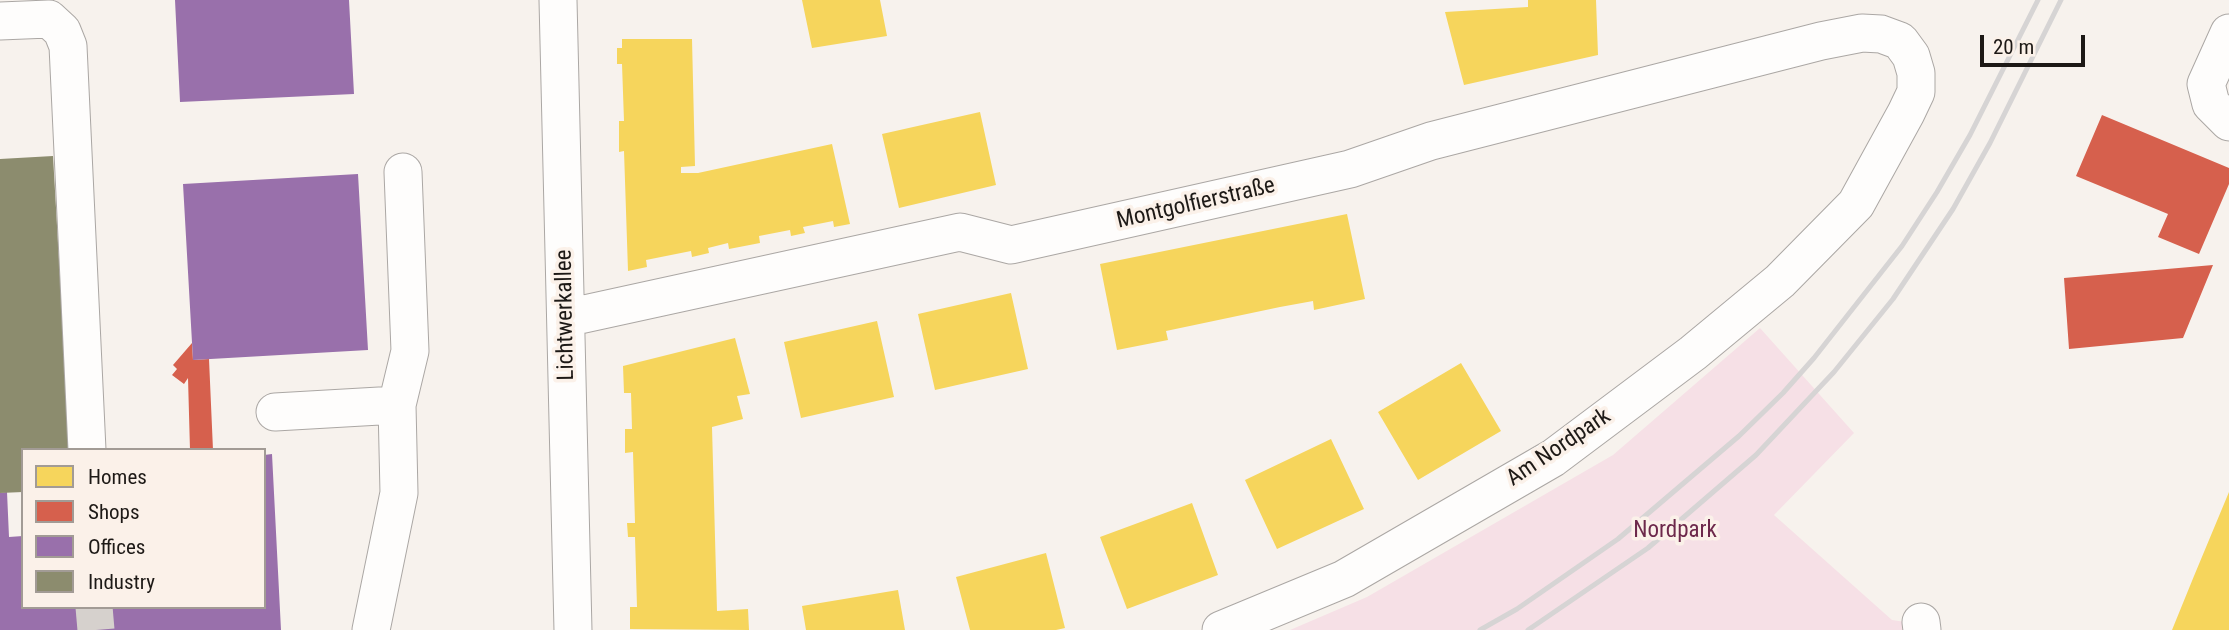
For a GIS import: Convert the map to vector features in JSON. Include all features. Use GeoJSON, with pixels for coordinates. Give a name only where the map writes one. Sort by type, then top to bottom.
{"type":"FeatureCollection","features":[{"type":"Feature","properties":{"kind":"street","name":"Lichtwerkallee"},"geometry":{"type":"LineString","coordinates":[[558,0],[573,630]]}},
{"type":"Feature","properties":{"kind":"street"},"geometry":{"type":"LineString","coordinates":[[0,21],[54,9],[68,46],[87,448]]}},
{"type":"Feature","properties":{"kind":"street","name":"Montgolfierstraße"},"geometry":{"type":"LineString","coordinates":[[566,318],[960,232],[1011,245],[1350,169],[1432,141],[1821,41],[1862,33],[1881,34],[1900,41],[1911,56],[1916,73],[1916,92],[1856,204]]}},
{"type":"Feature","properties":{"kind":"street"},"geometry":{"type":"LineString","coordinates":[[2229,33],[2206,84],[2211,104],[2229,122]]}},
{"type":"Feature","properties":{"kind":"street"},"geometry":{"type":"LineString","coordinates":[[371,630],[399,493],[397,405],[410,351],[403,172]]}},
{"type":"Feature","properties":{"kind":"street","name":"Am Nordpark"},"geometry":{"type":"LineString","coordinates":[[1221,630],[1343,579],[1553,458],[1693,353],[1780,281],[1856,204]]}},
{"type":"Feature","properties":{"kind":"street"},"geometry":{"type":"LineString","coordinates":[[275,412],[397,405]]}},
{"type":"Feature","properties":{"kind":"green space","name":"Nordpark"},"geometry":{"type":"Polygon","coordinates":[[[1760,328],[1854,433],[1774,515],[1892,620],[1905,622],[1905,630],[1290,630],[1367,597],[1613,455],[1760,328]]]}},
{"type":"Feature","properties":{"kind":"building: Homes"},"geometry":{"type":"Polygon","coordinates":[[[802,0],[880,0],[887,36],[812,48],[802,0]]]}},
{"type":"Feature","properties":{"kind":"building: Homes"},"geometry":{"type":"Polygon","coordinates":[[[1528,0],[1596,0],[1598,55],[1464,85],[1445,12],[1528,7],[1528,0]]]}},
{"type":"Feature","properties":{"kind":"building: Homes"},"geometry":{"type":"Polygon","coordinates":[[[622,39],[692,39],[695,166],[681,167],[681,173],[698,173],[832,144],[850,224],[834,227],[833,221],[803,227],[805,233],[791,236],[790,230],[759,236],[760,243],[729,249],[728,243],[708,248],[709,253],[692,257],[691,251],[646,260],[647,267],[628,271],[624,151],[619,152],[619,121],[624,121],[622,64],[617,64],[617,48],[622,48],[622,39]]]}},
{"type":"Feature","properties":{"kind":"building: Homes"},"geometry":{"type":"Polygon","coordinates":[[[980,112],[996,185],[899,208],[882,134],[980,112]]]}},
{"type":"Feature","properties":{"kind":"building: Homes"},"geometry":{"type":"Polygon","coordinates":[[[1347,214],[1365,299],[1314,310],[1313,301],[1280,307],[1166,331],[1168,340],[1117,350],[1100,264],[1347,214]]]}},
{"type":"Feature","properties":{"kind":"building: Homes"},"geometry":{"type":"Polygon","coordinates":[[[1011,293],[1028,369],[935,390],[918,314],[1011,293]]]}},
{"type":"Feature","properties":{"kind":"building: Homes"},"geometry":{"type":"Polygon","coordinates":[[[877,321],[894,397],[801,418],[784,342],[877,321]]]}},
{"type":"Feature","properties":{"kind":"building: Homes"},"geometry":{"type":"Polygon","coordinates":[[[735,338],[750,394],[737,396],[743,419],[712,427],[717,611],[748,609],[749,630],[630,629],[630,607],[637,607],[635,537],[628,537],[627,523],[635,523],[633,452],[625,453],[625,429],[632,429],[631,393],[624,393],[623,366],[735,338]]]}},
{"type":"Feature","properties":{"kind":"building: Homes"},"geometry":{"type":"Polygon","coordinates":[[[1461,363],[1501,431],[1418,480],[1378,412],[1461,363]]]}},
{"type":"Feature","properties":{"kind":"building: Homes"},"geometry":{"type":"Polygon","coordinates":[[[1331,439],[1364,509],[1277,549],[1245,480],[1331,439]]]}},
{"type":"Feature","properties":{"kind":"building: Homes"},"geometry":{"type":"Polygon","coordinates":[[[2229,492],[2229,630],[2172,630],[2194,576],[2229,492]]]}},
{"type":"Feature","properties":{"kind":"building: Homes"},"geometry":{"type":"Polygon","coordinates":[[[1192,503],[1218,575],[1127,609],[1100,537],[1192,503]]]}},
{"type":"Feature","properties":{"kind":"building: Homes"},"geometry":{"type":"Polygon","coordinates":[[[1046,553],[1065,628],[970,630],[956,577],[1046,553]]]}},
{"type":"Feature","properties":{"kind":"building: Homes"},"geometry":{"type":"Polygon","coordinates":[[[898,590],[905,630],[806,630],[802,606],[898,590]]]}},
{"type":"Feature","properties":{"kind":"building: Shops"},"geometry":{"type":"Polygon","coordinates":[[[2102,115],[2229,168],[2229,184],[2199,254],[2158,237],[2168,214],[2076,176],[2102,115]]]}},
{"type":"Feature","properties":{"kind":"building: Shops"},"geometry":{"type":"Polygon","coordinates":[[[2213,265],[2183,338],[2069,349],[2064,278],[2213,265]]]}},
{"type":"Feature","properties":{"kind":"building: Shops"},"geometry":{"type":"Polygon","coordinates":[[[192,343],[193,360],[209,359],[213,448],[190,448],[188,378],[184,384],[172,375],[177,369],[173,365],[192,343]]]}},
{"type":"Feature","properties":{"kind":"building: Offices"},"geometry":{"type":"Polygon","coordinates":[[[175,0],[349,0],[354,94],[180,102],[175,0]]]}},
{"type":"Feature","properties":{"kind":"building: Offices"},"geometry":{"type":"Polygon","coordinates":[[[358,174],[368,350],[193,360],[183,184],[358,174]]]}},
{"type":"Feature","properties":{"kind":"building: Offices"},"geometry":{"type":"Polygon","coordinates":[[[272,454],[281,630],[0,630],[0,493],[7,492],[9,537],[21,536],[21,609],[266,609],[266,455],[272,454]]]}},
{"type":"Feature","properties":{"kind":"building: Industry"},"geometry":{"type":"Polygon","coordinates":[[[53,156],[70,448],[21,448],[21,492],[0,493],[0,159],[53,156]]]}},
{"type":"Feature","properties":{"kind":"tunnel"},"geometry":{"type":"LineString","coordinates":[[94,609],[96,630]]}},
{"type":"Feature","properties":{"kind":"railway"},"geometry":{"type":"LineString","coordinates":[[1480,630],[1517,609],[1618,539],[1739,436],[1783,393],[1902,246],[1970,135],[2038,0]]}},
{"type":"Feature","properties":{"kind":"railway"},"geometry":{"type":"LineString","coordinates":[[1528,630],[1648,548],[1756,455],[1834,372],[1893,299],[1953,209],[1990,143],[2061,0]]}}]}
